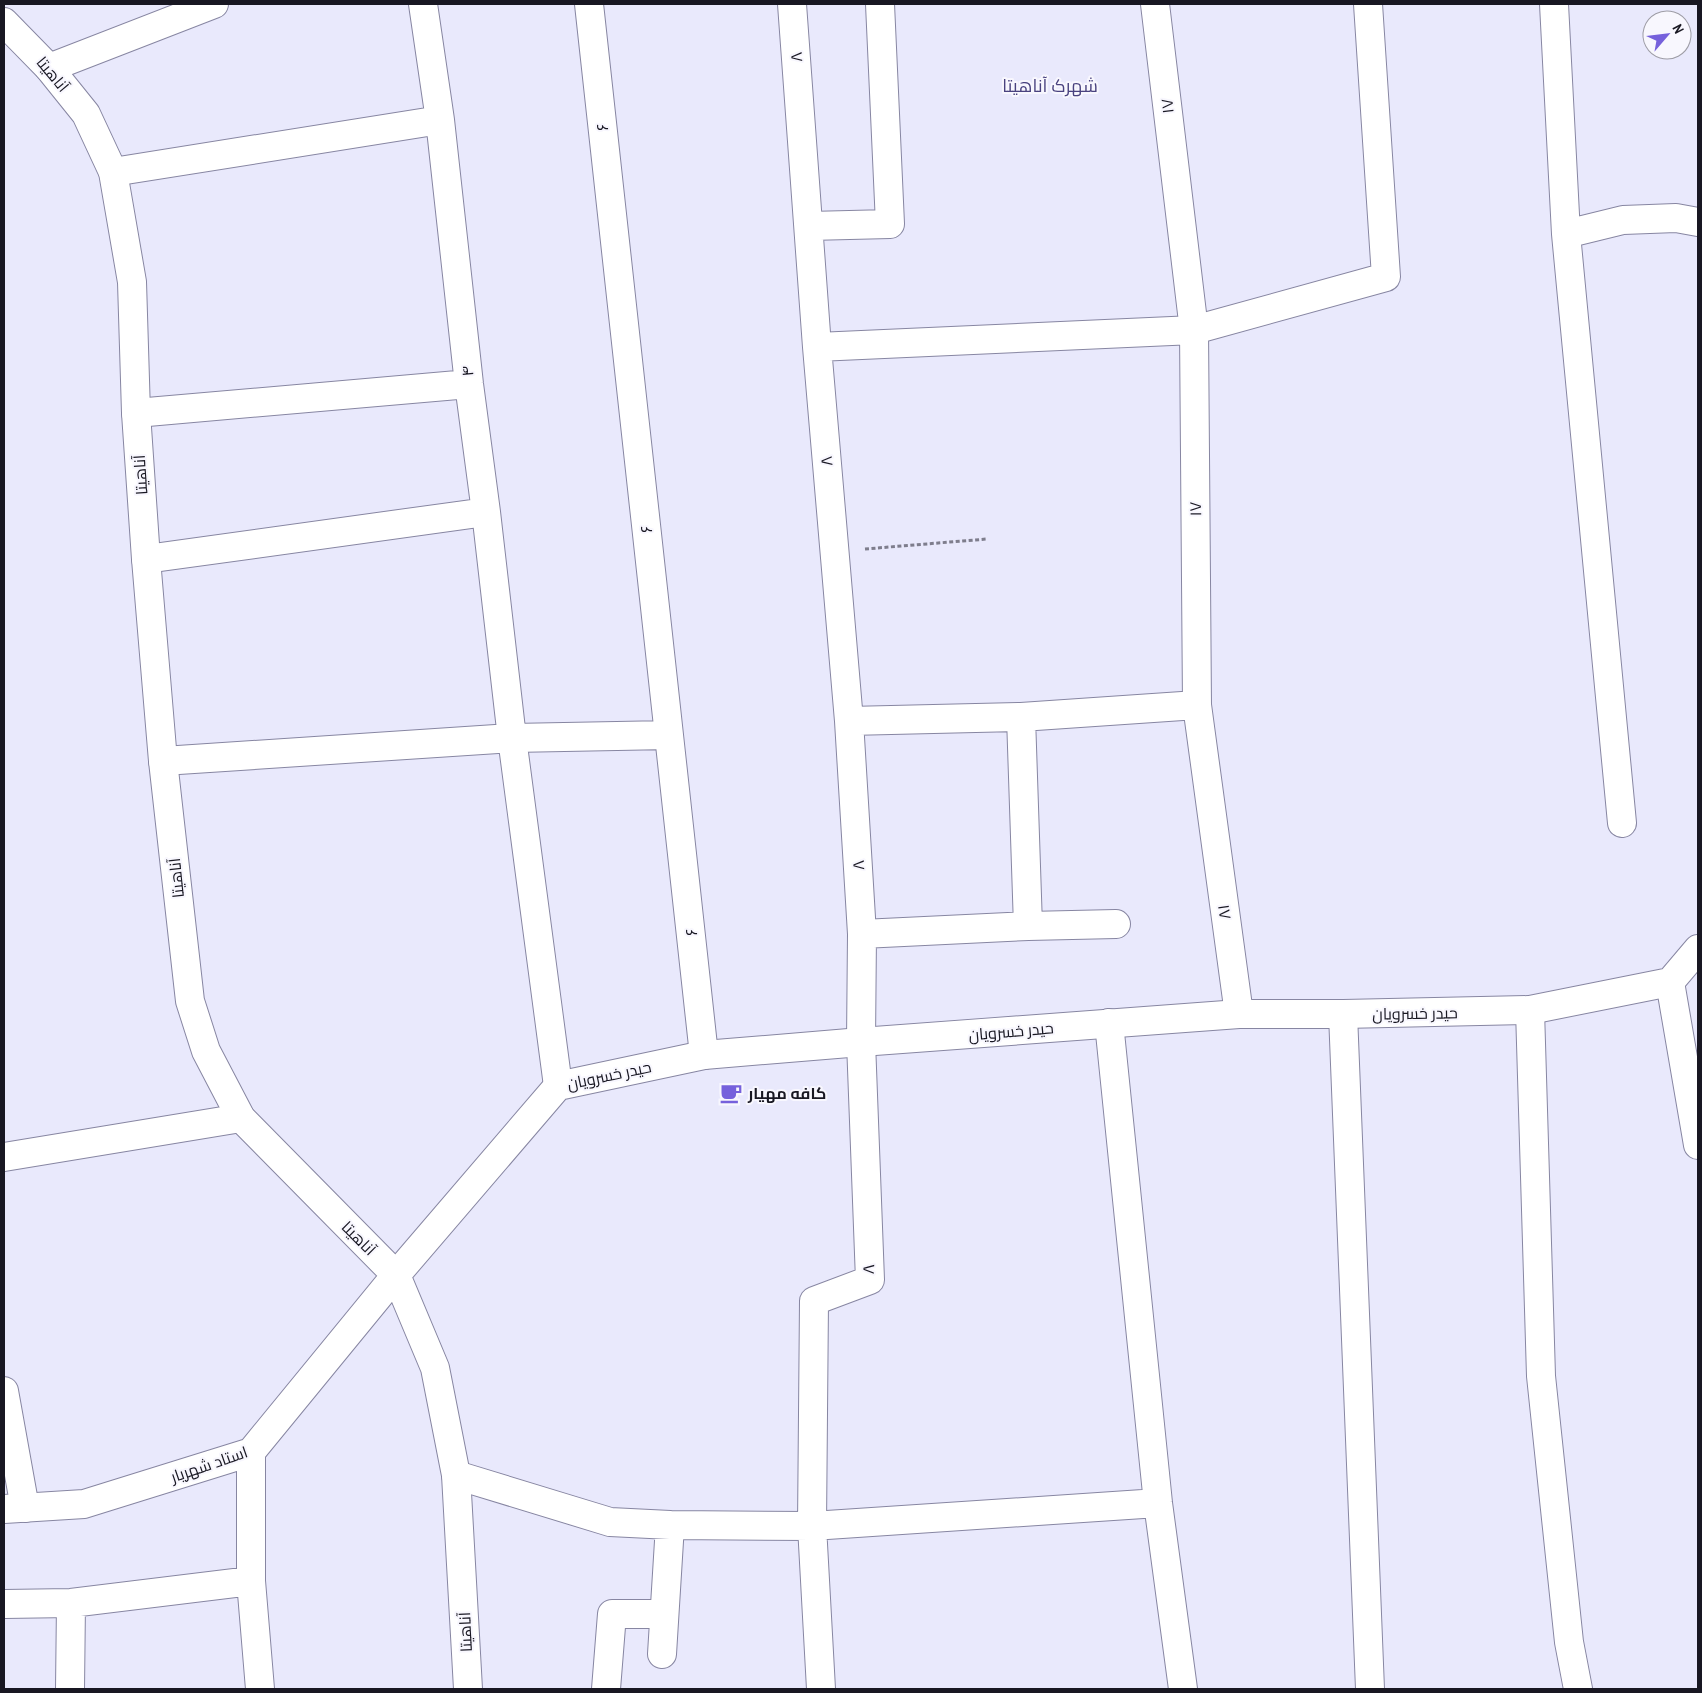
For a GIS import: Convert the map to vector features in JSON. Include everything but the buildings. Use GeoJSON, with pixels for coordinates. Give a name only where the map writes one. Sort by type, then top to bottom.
{"type":"FeatureCollection","features":[{"type":"Feature","properties":{"kind":"street"},"geometry":{"type":"LineString","coordinates":[[48,68],[214,4]]}},
{"type":"Feature","properties":{"kind":"street","name":"۴"},"geometry":{"type":"LineString","coordinates":[[424,4],[440,120],[469,384],[512,738],[558,1086]]}},
{"type":"Feature","properties":{"kind":"street","name":"۶"},"geometry":{"type":"LineString","coordinates":[[589,4],[704,1055]]}},
{"type":"Feature","properties":{"kind":"street","name":"۸"},"geometry":{"type":"LineString","coordinates":[[792,4],[817,347],[849,722],[862,934],[861,1042],[870,1280],[814,1301],[812,1526],[821,1689]]}},
{"type":"Feature","properties":{"kind":"street"},"geometry":{"type":"LineString","coordinates":[[809,226],[890,224],[880,4]]}},
{"type":"Feature","properties":{"kind":"street","name":"۱۷"},"geometry":{"type":"LineString","coordinates":[[1155,4],[1194,330],[1197,705],[1239,1014]]}},
{"type":"Feature","properties":{"kind":"street"},"geometry":{"type":"LineString","coordinates":[[817,347],[1194,330],[1386,278],[1368,4]]}},
{"type":"Feature","properties":{"kind":"street"},"geometry":{"type":"LineString","coordinates":[[1554,4],[1566,234],[1622,823]]}},
{"type":"Feature","properties":{"kind":"street","name":"آناهیتا"},"geometry":{"type":"LineString","coordinates":[[4,22],[48,68],[86,114],[113,172],[132,282],[136,413],[146,559],[163,761],[190,1002],[206,1051],[241,1118],[396,1275],[435,1368],[456,1475],[468,1689]]}},
{"type":"Feature","properties":{"kind":"street"},"geometry":{"type":"LineString","coordinates":[[113,172],[440,120]]}},
{"type":"Feature","properties":{"kind":"street"},"geometry":{"type":"LineString","coordinates":[[1566,234],[1623,220],[1676,218],[1698,222]]}},
{"type":"Feature","properties":{"kind":"street"},"geometry":{"type":"LineString","coordinates":[[136,413],[469,384]]}},
{"type":"Feature","properties":{"kind":"street"},"geometry":{"type":"LineString","coordinates":[[146,559],[486,512]]}},
{"type":"Feature","properties":{"kind":"street"},"geometry":{"type":"LineString","coordinates":[[849,722],[1021,717],[1197,705]]}},
{"type":"Feature","properties":{"kind":"street"},"geometry":{"type":"LineString","coordinates":[[1021,717],[1028,926]]}},
{"type":"Feature","properties":{"kind":"street"},"geometry":{"type":"LineString","coordinates":[[163,761],[512,738],[669,735]]}},
{"type":"Feature","properties":{"kind":"street"},"geometry":{"type":"LineString","coordinates":[[862,934],[1116,924]]}},
{"type":"Feature","properties":{"kind":"street"},"geometry":{"type":"LineString","coordinates":[[1698,949],[1670,982],[1698,1145]]}},
{"type":"Feature","properties":{"kind":"street","name":"حیدر خسرویان"},"geometry":{"type":"LineString","coordinates":[[396,1275],[558,1086],[704,1055],[1239,1014],[1530,1010],[1670,982]]}},
{"type":"Feature","properties":{"kind":"street"},"geometry":{"type":"LineString","coordinates":[[1530,1010],[1542,1376],[1569,1642],[1578,1689]]}},
{"type":"Feature","properties":{"kind":"street"},"geometry":{"type":"LineString","coordinates":[[1343,1014],[1370,1689]]}},
{"type":"Feature","properties":{"kind":"street"},"geometry":{"type":"LineString","coordinates":[[1109,1023],[1158,1503],[1183,1689]]}},
{"type":"Feature","properties":{"kind":"street"},"geometry":{"type":"LineString","coordinates":[[4,1157],[241,1118]]}},
{"type":"Feature","properties":{"kind":"street","name":"استاد شهریار"},"geometry":{"type":"LineString","coordinates":[[14,1509],[84,1504],[251,1452],[396,1275]]}},
{"type":"Feature","properties":{"kind":"street"},"geometry":{"type":"LineString","coordinates":[[4,1391],[14,1509]]}},
{"type":"Feature","properties":{"kind":"street"},"geometry":{"type":"LineString","coordinates":[[251,1452],[251,1581],[260,1689]]}},
{"type":"Feature","properties":{"kind":"street"},"geometry":{"type":"LineString","coordinates":[[456,1475],[610,1522],[670,1525],[812,1526],[1158,1503]]}},
{"type":"Feature","properties":{"kind":"street"},"geometry":{"type":"LineString","coordinates":[[662,1654],[670,1525]]}},
{"type":"Feature","properties":{"kind":"street"},"geometry":{"type":"LineString","coordinates":[[4,1604],[70,1603],[251,1581]]}},
{"type":"Feature","properties":{"kind":"street"},"geometry":{"type":"LineString","coordinates":[[70,1603],[70,1689]]}},
{"type":"Feature","properties":{"kind":"street"},"geometry":{"type":"LineString","coordinates":[[606,1689],[612,1614],[664,1614]]}},
{"type":"Feature","properties":{"kind":"path"},"geometry":{"type":"LineString","coordinates":[[834,552],[987,539]]}},
{"type":"Feature","properties":{"kind":"place","name":"کافه مهیار"},"geometry":{"type":"Point","coordinates":[731,1093]}},
{"type":"Feature","properties":{"kind":"district","name":"شهرک آناهیتا"},"geometry":{"type":"Point","coordinates":[1050,85]}}]}
